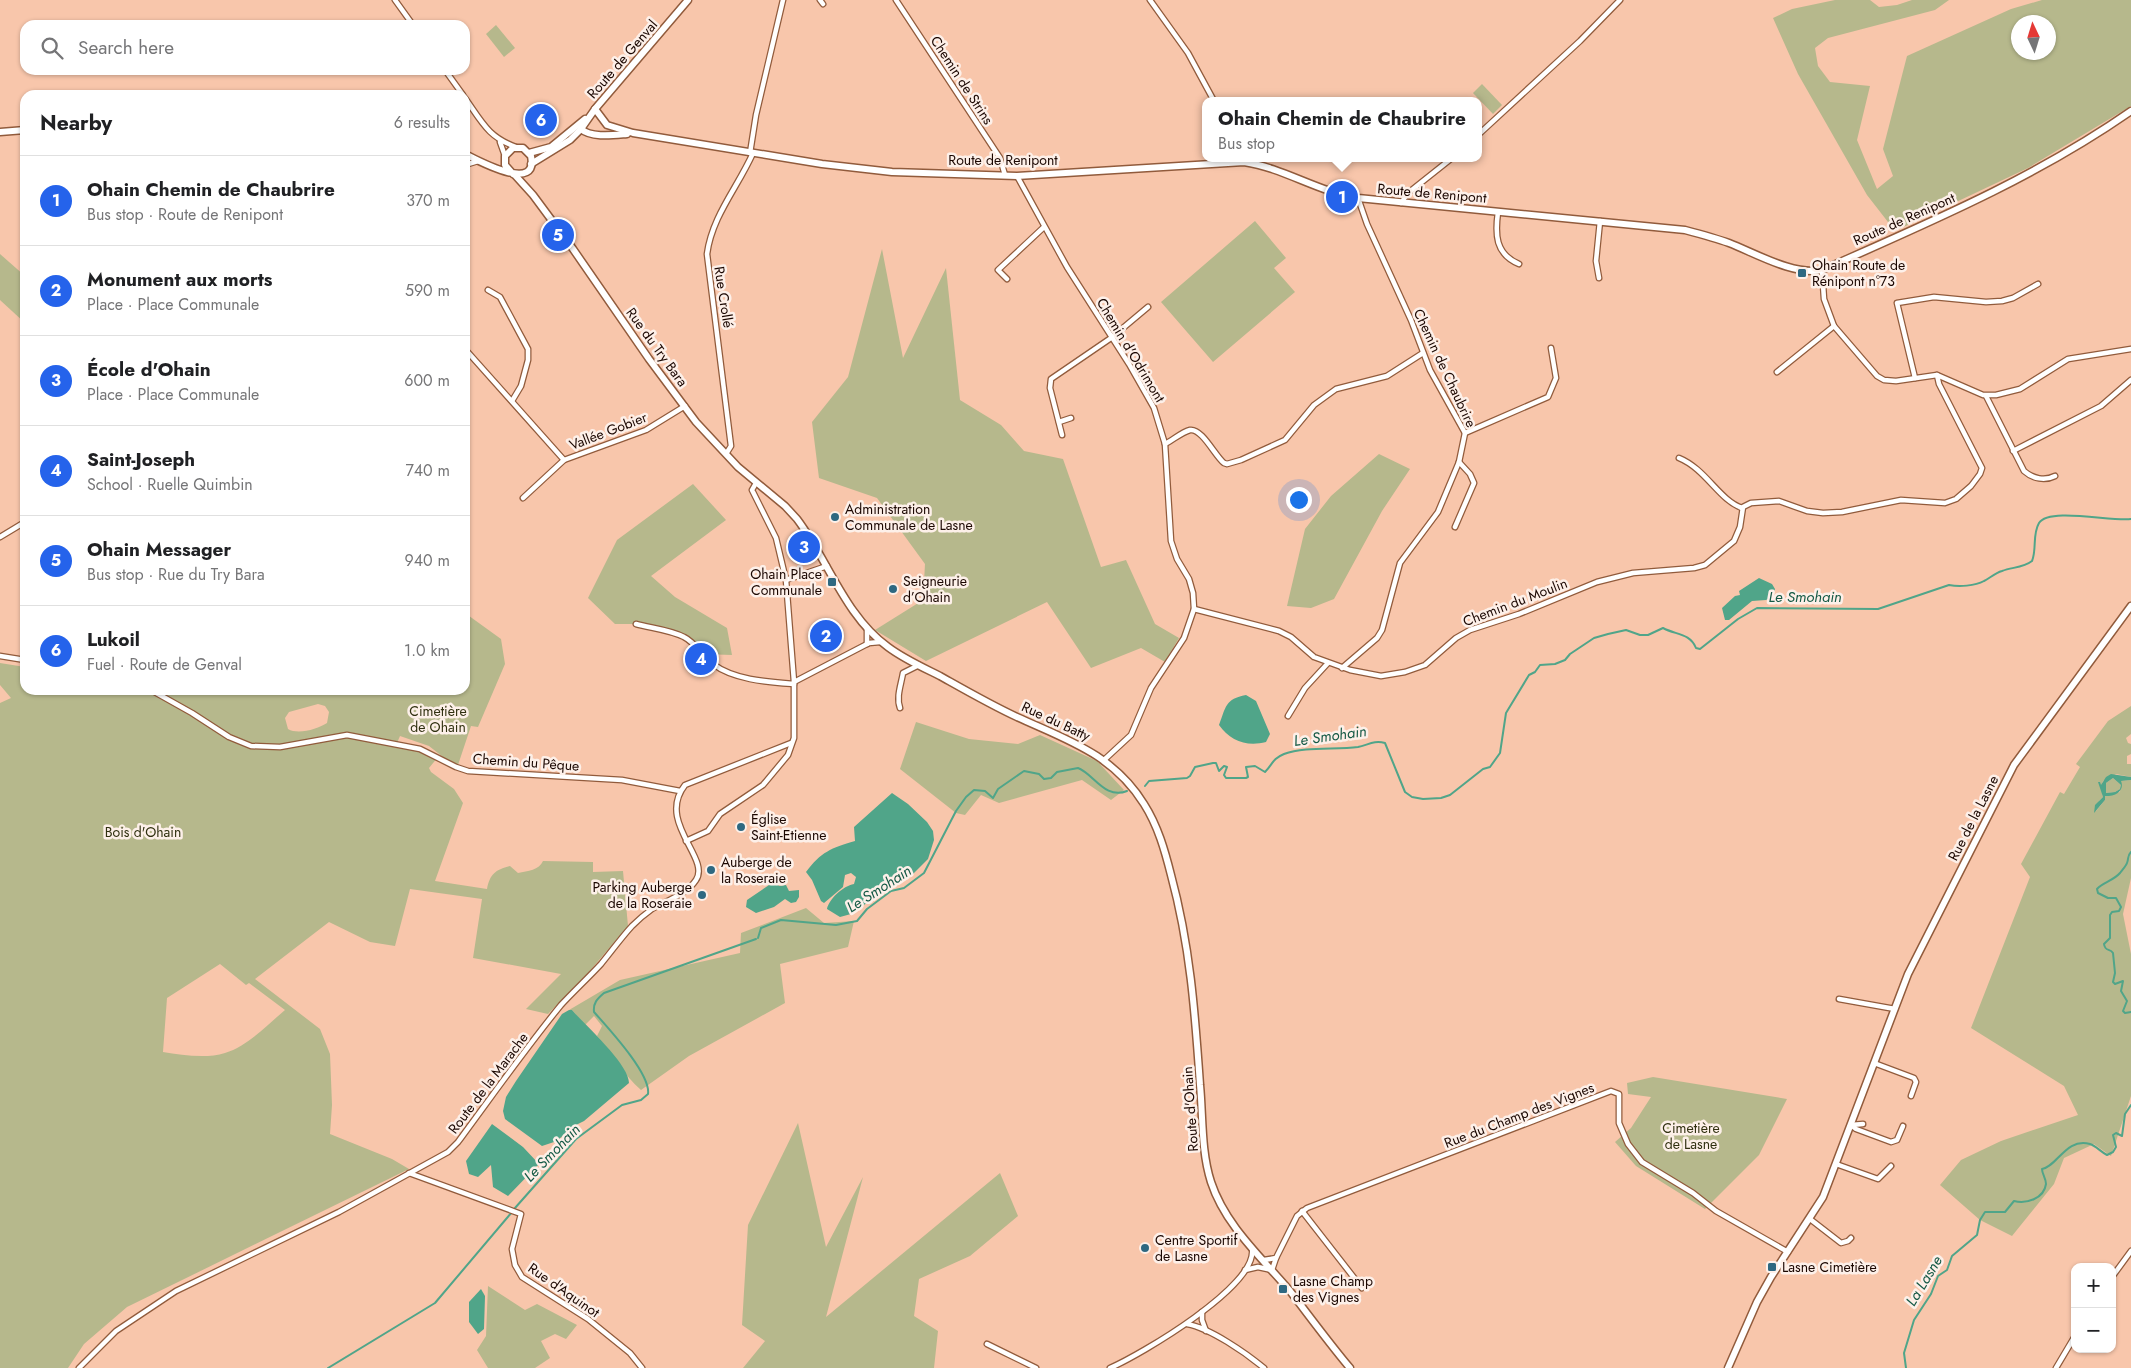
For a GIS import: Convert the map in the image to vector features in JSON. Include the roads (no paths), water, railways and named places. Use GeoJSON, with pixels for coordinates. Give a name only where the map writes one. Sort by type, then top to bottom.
{"type":"FeatureCollection","features":[{"type":"Feature","properties":{"kind":"street"},"geometry":{"type":"LineString","coordinates":[[395,0],[409,20]]}},
{"type":"Feature","properties":{"kind":"street","name":"Route de Genval"},"geometry":{"type":"LineString","coordinates":[[531,164],[570,140],[581,129],[594,110],[688,0]]}},
{"type":"Feature","properties":{"kind":"street","name":"Rue Crollé"},"geometry":{"type":"LineString","coordinates":[[726,454],[731,446],[707,254],[710,236],[717,218],[752,153],[756,115],[783,0]]}},
{"type":"Feature","properties":{"kind":"street","name":"Chemin de Strins"},"geometry":{"type":"LineString","coordinates":[[896,0],[1000,158],[1005,175]]}},
{"type":"Feature","properties":{"kind":"street"},"geometry":{"type":"LineString","coordinates":[[1150,0],[1188,53],[1212,97]]}},
{"type":"Feature","properties":{"kind":"street"},"geometry":{"type":"LineString","coordinates":[[1482,130],[1580,41],[1620,0]]}},
{"type":"Feature","properties":{"kind":"street"},"geometry":{"type":"LineString","coordinates":[[449,75],[459,90]]}},
{"type":"Feature","properties":{"kind":"street"},"geometry":{"type":"LineString","coordinates":[[470,105],[500,142],[508,170],[513,174]]}},
{"type":"Feature","properties":{"kind":"street","name":"Route de Genval"},"geometry":{"type":"LineString","coordinates":[[529,153],[551,147],[594,110]]}},
{"type":"Feature","properties":{"kind":"street","name":"Route de Renipont"},"geometry":{"type":"LineString","coordinates":[[594,110],[607,125],[633,133],[857,169],[1017,176],[1216,162]]}},
{"type":"Feature","properties":{"kind":"street","name":"Route de Renipont"},"geometry":{"type":"LineString","coordinates":[[1252,162],[1267,166],[1325,190],[1358,198],[1685,230],[1728,243],[1792,268],[1813,271],[1822,270],[2034,172],[2073,150],[2131,112]]}},
{"type":"Feature","properties":{"kind":"street"},"geometry":{"type":"LineString","coordinates":[[581,129],[582,121]]}},
{"type":"Feature","properties":{"kind":"street","name":"Route de Renipont"},"geometry":{"type":"LineString","coordinates":[[581,129],[584,132],[595,134],[633,133]]}},
{"type":"Feature","properties":{"kind":"street"},"geometry":{"type":"LineString","coordinates":[[0,132],[20,130]]}},
{"type":"Feature","properties":{"kind":"street"},"geometry":{"type":"LineString","coordinates":[[470,156],[513,174],[524,174],[531,164],[529,153],[523,148],[500,142]]}},
{"type":"Feature","properties":{"kind":"street"},"geometry":{"type":"LineString","coordinates":[[489,164],[505,157],[510,150],[516,147]]}},
{"type":"Feature","properties":{"kind":"street"},"geometry":{"type":"LineString","coordinates":[[470,164],[480,160]]}},
{"type":"Feature","properties":{"kind":"street"},"geometry":{"type":"LineString","coordinates":[[1402,202],[1408,193],[1447,162]]}},
{"type":"Feature","properties":{"kind":"street","name":"Rue du Try Bara"},"geometry":{"type":"LineString","coordinates":[[527,171],[527,184],[533,195],[696,422],[726,454],[756,483],[778,500],[802,525],[852,610],[867,628]]}},
{"type":"Feature","properties":{"kind":"street","name":"Rue du Try Bara"},"geometry":{"type":"LineString","coordinates":[[513,174],[533,195]]}},
{"type":"Feature","properties":{"kind":"street","name":"Chemin d'Odrimont"},"geometry":{"type":"LineString","coordinates":[[1017,176],[1044,227],[1154,408],[1165,444],[1170,536],[1177,559],[1192,586],[1194,609],[1184,638],[1151,688],[1131,735],[1104,760]]}},
{"type":"Feature","properties":{"kind":"street","name":"Chemin de Chaubrire"},"geometry":{"type":"LineString","coordinates":[[1342,668],[1372,643],[1380,633],[1386,619],[1400,563],[1438,512],[1459,462],[1465,434],[1423,353],[1367,224],[1358,198]]}},
{"type":"Feature","properties":{"kind":"street"},"geometry":{"type":"LineString","coordinates":[[1498,212],[1496,237],[1499,248],[1512,261],[1519,264]]}},
{"type":"Feature","properties":{"kind":"street"},"geometry":{"type":"LineString","coordinates":[[1599,278],[1596,261],[1600,221]]}},
{"type":"Feature","properties":{"kind":"street"},"geometry":{"type":"LineString","coordinates":[[1007,279],[998,270],[1044,227]]}},
{"type":"Feature","properties":{"kind":"street"},"geometry":{"type":"LineString","coordinates":[[1822,270],[1824,299],[1834,326],[1880,378],[1896,381],[1937,376],[1986,396],[2020,390],[2068,359],[2131,349]]}},
{"type":"Feature","properties":{"kind":"street"},"geometry":{"type":"LineString","coordinates":[[1915,378],[1897,303],[1934,297],[1986,302],[2002,301],[2013,298],[2038,284]]}},
{"type":"Feature","properties":{"kind":"street"},"geometry":{"type":"LineString","coordinates":[[488,290],[500,297],[528,349],[528,360],[521,386],[512,401]]}},
{"type":"Feature","properties":{"kind":"street"},"geometry":{"type":"LineString","coordinates":[[1062,435],[1050,388],[1051,379],[1111,338],[1148,307]]}},
{"type":"Feature","properties":{"kind":"street"},"geometry":{"type":"LineString","coordinates":[[1776,372],[1834,326]]}},
{"type":"Feature","properties":{"kind":"street"},"geometry":{"type":"LineString","coordinates":[[1465,434],[1548,398],[1556,378],[1551,348]]}},
{"type":"Feature","properties":{"kind":"street"},"geometry":{"type":"LineString","coordinates":[[1165,444],[1189,431],[1195,430],[1224,463],[1227,464],[1241,460],[1285,440],[1310,410],[1336,389],[1387,376],[1423,353]]}},
{"type":"Feature","properties":{"kind":"street","name":"Vallée Gobier"},"geometry":{"type":"LineString","coordinates":[[470,355],[564,460]]}},
{"type":"Feature","properties":{"kind":"street"},"geometry":{"type":"LineString","coordinates":[[1679,458],[1700,469],[1729,499],[1742,508],[1751,503],[1779,501],[1807,512],[1824,513],[1842,512],[1897,501],[1938,503],[1956,499],[1976,481],[1982,468],[1938,384],[1937,376]]}},
{"type":"Feature","properties":{"kind":"street"},"geometry":{"type":"LineString","coordinates":[[2013,451],[2101,406],[2131,380]]}},
{"type":"Feature","properties":{"kind":"street"},"geometry":{"type":"LineString","coordinates":[[1986,396],[2019,464],[2028,475],[2042,479],[2055,476]]}},
{"type":"Feature","properties":{"kind":"street","name":"Vallée Gobier"},"geometry":{"type":"LineString","coordinates":[[523,498],[564,460],[646,430],[685,406]]}},
{"type":"Feature","properties":{"kind":"street"},"geometry":{"type":"LineString","coordinates":[[1058,422],[1071,418]]}},
{"type":"Feature","properties":{"kind":"street"},"geometry":{"type":"LineString","coordinates":[[1455,527],[1474,483],[1470,474],[1459,462]]}},
{"type":"Feature","properties":{"kind":"street"},"geometry":{"type":"LineString","coordinates":[[686,841],[708,832],[720,814],[758,790],[788,755],[794,734],[794,683],[786,580],[776,538],[752,490],[756,483]]}},
{"type":"Feature","properties":{"kind":"street","name":"Chemin du Moulin"},"geometry":{"type":"LineString","coordinates":[[1194,609],[1279,631],[1291,637],[1314,657],[1342,668],[1373,675],[1405,672],[1425,665],[1463,634],[1589,585],[1633,572],[1694,568],[1705,565],[1734,541],[1740,527],[1742,508]]}},
{"type":"Feature","properties":{"kind":"street"},"geometry":{"type":"LineString","coordinates":[[0,537],[20,525]]}},
{"type":"Feature","properties":{"kind":"street"},"geometry":{"type":"LineString","coordinates":[[786,580],[827,566]]}},
{"type":"Feature","properties":{"kind":"street","name":"Rue de la Lasne"},"geometry":{"type":"LineString","coordinates":[[1728,1368],[1757,1302],[1823,1197],[1895,1008],[1920,949],[2014,765],[2131,606]]}},
{"type":"Feature","properties":{"kind":"street"},"geometry":{"type":"LineString","coordinates":[[636,624],[682,636],[690,641],[712,663],[728,672],[760,680],[794,683],[866,644],[881,642]]}},
{"type":"Feature","properties":{"kind":"street"},"geometry":{"type":"LineString","coordinates":[[866,644],[867,628]]}},
{"type":"Feature","properties":{"kind":"street","name":"Rue du Batty"},"geometry":{"type":"LineString","coordinates":[[867,628],[881,642],[919,665],[1013,715],[1077,743],[1104,760],[1133,789],[1146,807]]}},
{"type":"Feature","properties":{"kind":"street"},"geometry":{"type":"LineString","coordinates":[[0,656],[20,659]]}},
{"type":"Feature","properties":{"kind":"street"},"geometry":{"type":"LineString","coordinates":[[1288,716],[1305,688],[1328,663]]}},
{"type":"Feature","properties":{"kind":"street"},"geometry":{"type":"LineString","coordinates":[[900,708],[898,698],[903,673],[919,665]]}},
{"type":"Feature","properties":{"kind":"street","name":"Chemin du Pêque"},"geometry":{"type":"LineString","coordinates":[[161,695],[192,712],[229,738],[250,746],[280,747],[348,735],[420,749],[468,771],[622,780],[680,791]]}},
{"type":"Feature","properties":{"kind":"street"},"geometry":{"type":"LineString","coordinates":[[680,791],[685,785],[791,743]]}},
{"type":"Feature","properties":{"kind":"street","name":"Route de la Marache"},"geometry":{"type":"LineString","coordinates":[[79,1368],[116,1331],[176,1291],[338,1212],[448,1152],[458,1142],[548,1022],[573,992],[614,950],[631,927],[651,910],[680,894],[695,883],[698,878],[698,868],[677,819],[677,802],[680,791]]}},
{"type":"Feature","properties":{"kind":"street","name":"Route d'Ohain"},"geometry":{"type":"LineString","coordinates":[[1146,807],[1161,839],[1177,896],[1188,947],[1195,1005],[1205,1152],[1209,1174],[1223,1208],[1350,1368]]}},
{"type":"Feature","properties":{"kind":"street"},"geometry":{"type":"LineString","coordinates":[[1839,1000],[1895,1008]]}},
{"type":"Feature","properties":{"kind":"street"},"geometry":{"type":"LineString","coordinates":[[1874,1063],[1914,1078],[1916,1082],[1911,1096]]}},
{"type":"Feature","properties":{"kind":"street","name":"Rue du Champ des Vignes"},"geometry":{"type":"LineString","coordinates":[[1302,1211],[1574,1105],[1618,1092],[1620,1097],[1618,1118],[1620,1128],[1632,1151],[1642,1162],[1693,1193],[1716,1211],[1788,1252]]}},
{"type":"Feature","properties":{"kind":"street"},"geometry":{"type":"LineString","coordinates":[[1851,1125],[1863,1124]]}},
{"type":"Feature","properties":{"kind":"street"},"geometry":{"type":"LineString","coordinates":[[1851,1125],[1856,1129],[1891,1142],[1896,1140],[1903,1126]]}},
{"type":"Feature","properties":{"kind":"street"},"geometry":{"type":"LineString","coordinates":[[1836,1164],[1879,1182],[1891,1166]]}},
{"type":"Feature","properties":{"kind":"street","name":"Rue d'Aquinot"},"geometry":{"type":"LineString","coordinates":[[409,1174],[521,1214],[512,1249],[515,1265],[522,1276],[529,1283],[588,1319],[630,1353],[642,1368]]}},
{"type":"Feature","properties":{"kind":"street"},"geometry":{"type":"LineString","coordinates":[[1245,1270],[1258,1267],[1272,1270],[1297,1216],[1302,1211],[1362,1288]]}},
{"type":"Feature","properties":{"kind":"street"},"geometry":{"type":"LineString","coordinates":[[1810,1219],[1841,1243],[1851,1238]]}},
{"type":"Feature","properties":{"kind":"street"},"geometry":{"type":"LineString","coordinates":[[1110,1368],[1151,1347],[1187,1324],[1245,1270],[1252,1258],[1252,1246]]}},
{"type":"Feature","properties":{"kind":"street"},"geometry":{"type":"LineString","coordinates":[[2116,1272],[2131,1251]]}},
{"type":"Feature","properties":{"kind":"street"},"geometry":{"type":"LineString","coordinates":[[1264,1260],[1276,1258]]}},
{"type":"Feature","properties":{"kind":"street"},"geometry":{"type":"LineString","coordinates":[[1202,1311],[1202,1320],[1207,1332]]}},
{"type":"Feature","properties":{"kind":"street"},"geometry":{"type":"LineString","coordinates":[[1187,1324],[1246,1352],[1264,1368]]}},
{"type":"Feature","properties":{"kind":"street"},"geometry":{"type":"LineString","coordinates":[[2056,1368],[2071,1343]]}},
{"type":"Feature","properties":{"kind":"street"},"geometry":{"type":"LineString","coordinates":[[987,1344],[1036,1368]]}},
{"type":"Feature","properties":{"kind":"water"},"geometry":{"type":"Polygon","coordinates":[[[1759,578],[1772,584],[1775,589],[1772,597],[1766,600],[1752,601],[1729,620],[1725,620],[1722,608],[1735,596],[1740,595],[1739,591],[1759,578]]]}},
{"type":"Feature","properties":{"kind":"water"},"geometry":{"type":"Polygon","coordinates":[[[1246,695],[1256,701],[1270,734],[1266,742],[1252,744],[1234,739],[1223,731],[1219,725],[1227,705],[1234,699],[1246,695]]]}},
{"type":"Feature","properties":{"kind":"water"},"geometry":{"type":"Polygon","coordinates":[[[2111,774],[2131,777],[2131,780],[2121,781],[2122,788],[2118,793],[2105,796],[2105,800],[2094,813],[2095,805],[2103,797],[2098,782],[2101,785],[2106,777],[2111,774]],[[2113,778],[2106,783],[2106,793],[2115,792],[2120,789],[2121,785],[2113,778]]]}},
{"type":"Feature","properties":{"kind":"water"},"geometry":{"type":"Polygon","coordinates":[[[892,793],[908,804],[927,822],[933,831],[934,840],[928,859],[909,878],[891,886],[851,914],[840,917],[827,909],[828,905],[841,890],[854,884],[856,877],[851,873],[845,875],[843,887],[824,903],[821,901],[812,880],[806,872],[822,855],[839,846],[855,841],[854,827],[892,793]]]}},
{"type":"Feature","properties":{"kind":"water"},"geometry":{"type":"Polygon","coordinates":[[[775,881],[779,886],[786,885],[789,891],[799,890],[799,897],[796,902],[791,903],[785,899],[774,907],[756,913],[746,907],[747,900],[775,881]]]}},
{"type":"Feature","properties":{"kind":"water"},"geometry":{"type":"Polygon","coordinates":[[[572,1010],[605,1045],[622,1066],[629,1083],[557,1141],[542,1146],[505,1119],[503,1111],[506,1097],[516,1081],[562,1014],[572,1010]]]}},
{"type":"Feature","properties":{"kind":"water"},"geometry":{"type":"Polygon","coordinates":[[[492,1124],[523,1147],[539,1164],[508,1196],[493,1187],[491,1165],[478,1177],[469,1174],[466,1161],[492,1124]]]}},
{"type":"Feature","properties":{"kind":"water"},"geometry":{"type":"Polygon","coordinates":[[[481,1289],[485,1296],[484,1329],[478,1334],[469,1322],[469,1302],[481,1289]]]}},
{"type":"Feature","properties":{"kind":"waterway","name":"Le Smohain"},"geometry":{"type":"LineString","coordinates":[[1145,786],[1149,781],[1187,778],[1195,767],[1213,763],[1216,763],[1219,771],[1224,766],[1227,767],[1224,775],[1226,778],[1246,778],[1248,777],[1246,767],[1255,766],[1265,772],[1277,758],[1284,754],[1311,749],[1358,747],[1378,742],[1385,743],[1405,792],[1412,797],[1423,799],[1441,798],[1450,795],[1483,769],[1490,767],[1500,753],[1506,713],[1529,675],[1535,672],[1540,665],[1555,664],[1565,660],[1570,654],[1594,638],[1626,630],[1640,635],[1648,635],[1663,628],[1686,637],[1696,648],[1700,649],[1738,619],[1757,608],[1878,609],[1949,585],[1967,586],[1980,583],[1999,572],[2025,565],[2032,561],[2037,528],[2039,523],[2045,518],[2068,515],[2131,519]]}},
{"type":"Feature","properties":{"kind":"waterway","name":"Le Smohain"},"geometry":{"type":"LineString","coordinates":[[758,938],[761,928],[781,920],[836,925],[857,921],[867,909],[891,891],[904,888],[924,873],[956,811],[966,797],[974,790],[985,791],[993,798],[998,789],[1024,771],[1039,774],[1044,779],[1051,778],[1057,772],[1078,768],[1112,792],[1127,791]]}},
{"type":"Feature","properties":{"kind":"waterway","name":"La Lasne"},"geometry":{"type":"LineString","coordinates":[[2131,852],[2120,873],[2097,889],[2098,893],[2108,898],[2116,898],[2121,907],[2119,911],[2112,912],[2110,915],[2110,938],[2104,944],[2105,948],[2113,953],[2115,973],[2113,982],[2115,984],[2123,981],[2121,991],[2127,1001],[2123,1011],[2125,1013],[2131,1012]]}},
{"type":"Feature","properties":{"kind":"waterway","name":"Le Smohain"},"geometry":{"type":"LineString","coordinates":[[515,1208],[576,1139],[622,1105],[641,1100],[648,1094],[647,1085],[636,1063],[594,1012],[597,999],[604,993],[756,939]]}},
{"type":"Feature","properties":{"kind":"waterway","name":"La Lasne"},"geometry":{"type":"LineString","coordinates":[[1906,1368],[1904,1353],[1914,1320],[1931,1294],[1938,1276],[1947,1270],[1952,1256],[1977,1235],[1980,1220],[1985,1212],[2005,1212],[2014,1201],[2024,1202],[2038,1197],[2045,1189],[2046,1184],[2042,1169],[2074,1145],[2090,1144],[2107,1155],[2113,1152],[2116,1147],[2113,1135],[2116,1133],[2122,1136],[2125,1114],[2131,1105]]}},
{"type":"Feature","properties":{"kind":"waterway","name":"Le Smohain"},"geometry":{"type":"LineString","coordinates":[[328,1368],[435,1303],[512,1212]]}},
{"type":"Feature","properties":{"kind":"place","name":"Lukoil"},"geometry":{"type":"Point","coordinates":[541,120]}},
{"type":"Feature","properties":{"kind":"place","name":"Ohain Chemin de Chaubrire"},"geometry":{"type":"Point","coordinates":[1342,197]}},
{"type":"Feature","properties":{"kind":"place","name":"Ohain Messager"},"geometry":{"type":"Point","coordinates":[558,235]}},
{"type":"Feature","properties":{"kind":"place","name":"Ohain Route de Rénipont n°73"},"geometry":{"type":"Point","coordinates":[1802,273]}},
{"type":"Feature","properties":{"kind":"place","name":"Administration Communale de Lasne"},"geometry":{"type":"Point","coordinates":[835,517]}},
{"type":"Feature","properties":{"kind":"place","name":"École d'Ohain"},"geometry":{"type":"Point","coordinates":[804,547]}},
{"type":"Feature","properties":{"kind":"place","name":"Ohain Place Communale"},"geometry":{"type":"Point","coordinates":[832,582]}},
{"type":"Feature","properties":{"kind":"place","name":"Seigneurie d’Ohain"},"geometry":{"type":"Point","coordinates":[893,589]}},
{"type":"Feature","properties":{"kind":"place","name":"Monument aux morts"},"geometry":{"type":"Point","coordinates":[826,636]}},
{"type":"Feature","properties":{"kind":"place","name":"Saint-Joseph"},"geometry":{"type":"Point","coordinates":[701,659]}},
{"type":"Feature","properties":{"kind":"place","name":"Église Saint-Etienne"},"geometry":{"type":"Point","coordinates":[741,827]}},
{"type":"Feature","properties":{"kind":"place","name":"Auberge de la Roseraie"},"geometry":{"type":"Point","coordinates":[711,870]}},
{"type":"Feature","properties":{"kind":"place","name":"Parking Auberge de la Roseraie"},"geometry":{"type":"Point","coordinates":[702,895]}},
{"type":"Feature","properties":{"kind":"place","name":"Centre Sportif de Lasne"},"geometry":{"type":"Point","coordinates":[1145,1248]}},
{"type":"Feature","properties":{"kind":"place","name":"Lasne Cimetière"},"geometry":{"type":"Point","coordinates":[1772,1267]}},
{"type":"Feature","properties":{"kind":"place","name":"Lasne Champ des Vignes"},"geometry":{"type":"Point","coordinates":[1283,1289]}},
{"type":"Feature","properties":{"kind":"park label","name":"Cimetière de Ohain"},"geometry":{"type":"Point","coordinates":[438,720]}},
{"type":"Feature","properties":{"kind":"park label","name":"Bois d'Ohain"},"geometry":{"type":"Point","coordinates":[143,832]}},
{"type":"Feature","properties":{"kind":"park label","name":"Cimetière de Lasne"},"geometry":{"type":"Point","coordinates":[1691,1136]}}]}
